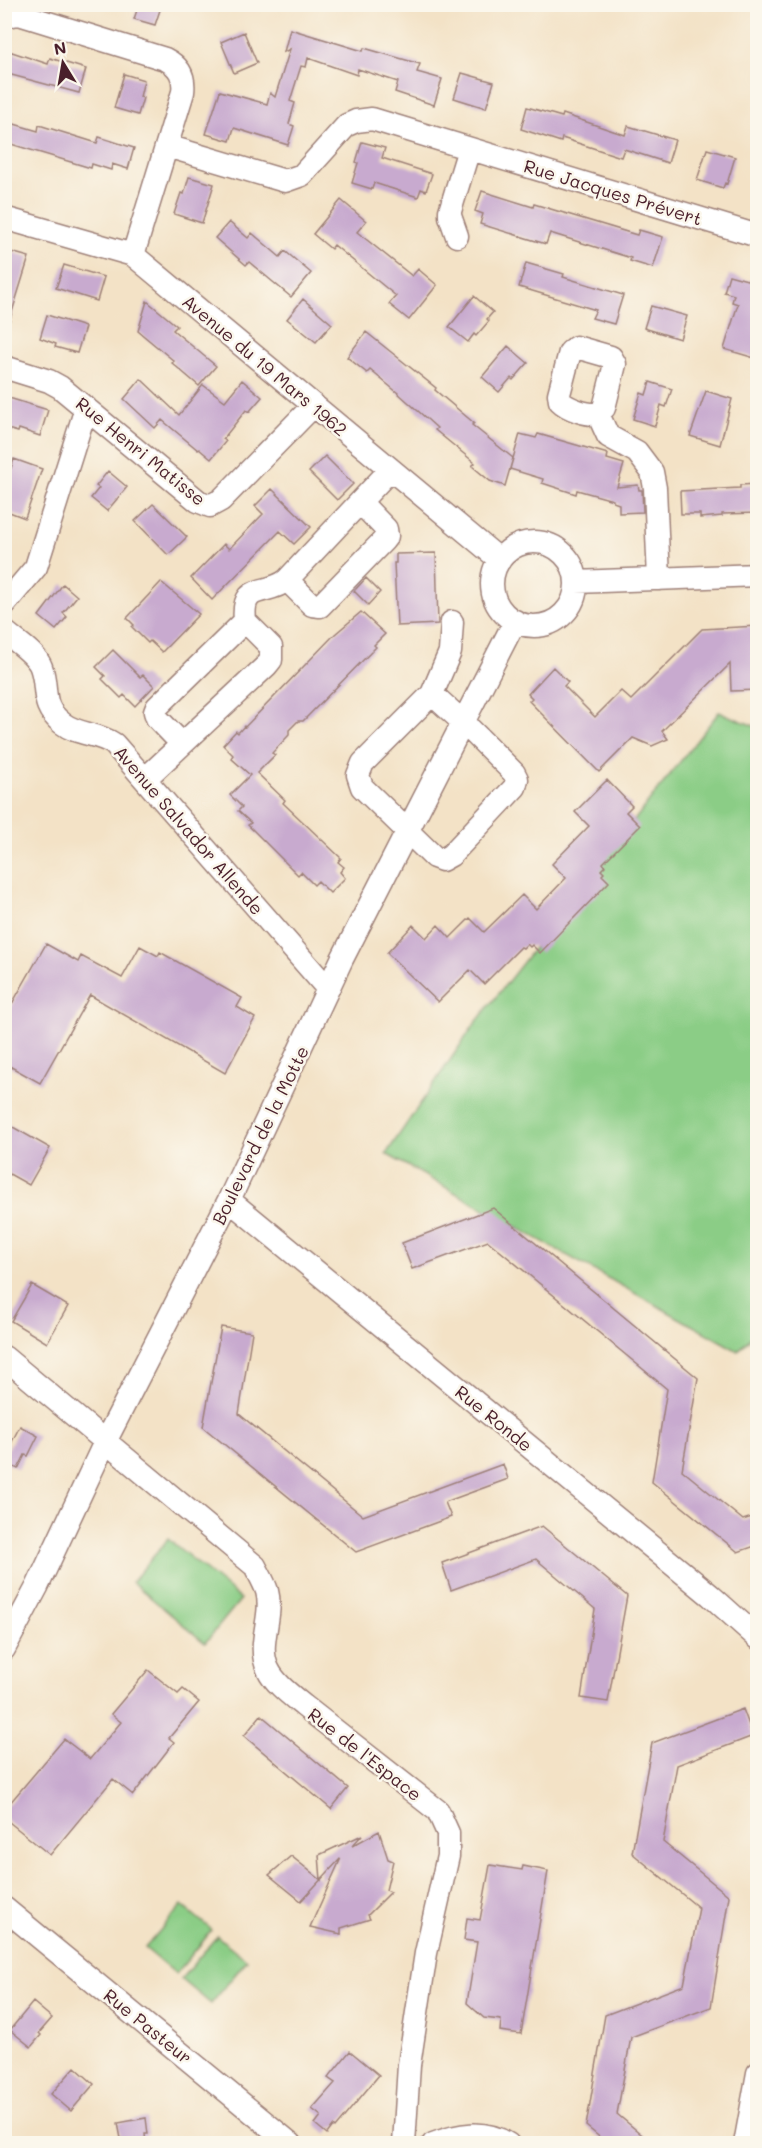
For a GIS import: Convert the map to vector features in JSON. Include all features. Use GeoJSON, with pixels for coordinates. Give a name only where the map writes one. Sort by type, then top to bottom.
{"type":"FeatureCollection","features":[{"type":"Feature","properties":{"kind":"street"},"geometry":{"type":"LineString","coordinates":[[4,16],[19,14],[165,59],[182,73],[183,92],[133,255]]}},
{"type":"Feature","properties":{"kind":"street","name":"Rue Jacques Prévert"},"geometry":{"type":"LineString","coordinates":[[167,146],[285,181],[302,175],[347,125],[372,119],[758,236]]}},
{"type":"Feature","properties":{"kind":"street"},"geometry":{"type":"LineString","coordinates":[[457,236],[450,211],[469,149]]}},
{"type":"Feature","properties":{"kind":"street","name":"Avenue du 19 Mars 1962"},"geometry":{"type":"LineString","coordinates":[[4,218],[133,255],[500,560]]}},
{"type":"Feature","properties":{"kind":"street","name":"Rue Henri Matisse"},"geometry":{"type":"LineString","coordinates":[[4,367],[49,381],[60,387],[198,501],[210,506],[221,500],[314,405]]}},
{"type":"Feature","properties":{"kind":"street"},"geometry":{"type":"LineString","coordinates":[[4,605],[36,567],[86,408]]}},
{"type":"Feature","properties":{"kind":"street"},"geometry":{"type":"LineString","coordinates":[[598,414],[608,436],[638,452],[652,472],[655,488],[659,579]]}},
{"type":"Feature","properties":{"kind":"street"},"geometry":{"type":"LineString","coordinates":[[145,779],[271,660],[271,647],[245,621],[245,605],[250,595],[262,588],[278,586],[287,579],[390,470]]}},
{"type":"Feature","properties":{"kind":"street"},"geometry":{"type":"LineString","coordinates":[[287,579],[312,605],[320,606],[384,540],[387,536],[386,529],[360,502]]}},
{"type":"Feature","properties":{"kind":"street"},"geometry":{"type":"LineString","coordinates":[[532,543],[546,544],[559,550],[568,560],[576,582],[574,597],[560,618],[549,624],[536,626],[514,621],[502,611],[495,600],[492,588],[493,575],[500,560],[507,552],[532,543]]}},
{"type":"Feature","properties":{"kind":"street"},"geometry":{"type":"LineString","coordinates":[[576,582],[758,575]]}},
{"type":"Feature","properties":{"kind":"street"},"geometry":{"type":"LineString","coordinates":[[182,744],[157,718],[155,709],[245,621]]}},
{"type":"Feature","properties":{"kind":"street","name":"Boulevard de la Motte"},"geometry":{"type":"LineString","coordinates":[[4,1649],[37,1587],[105,1442],[229,1200],[328,989],[514,621]]}},
{"type":"Feature","properties":{"kind":"street"},"geometry":{"type":"LineString","coordinates":[[432,694],[464,723],[514,773],[517,779],[515,787],[447,858],[442,860],[434,857],[363,787],[358,775],[363,763],[432,694],[450,652],[452,622]]}},
{"type":"Feature","properties":{"kind":"street","name":"Avenue Salvador Allende"},"geometry":{"type":"LineString","coordinates":[[4,631],[41,666],[47,703],[60,722],[80,732],[111,742],[328,989]]}},
{"type":"Feature","properties":{"kind":"street","name":"Rue Ronde"},"geometry":{"type":"LineString","coordinates":[[229,1200],[710,1595],[758,1638]]}},
{"type":"Feature","properties":{"kind":"street","name":"Rue de l'Espace"},"geometry":{"type":"LineString","coordinates":[[4,1357],[255,1566],[267,1592],[267,1618],[262,1651],[269,1671],[286,1690],[438,1811],[444,1821],[448,1833],[448,1856],[426,1953],[409,2065],[404,2144]]}},
{"type":"Feature","properties":{"kind":"street","name":"Rue Pasteur"},"geometry":{"type":"LineString","coordinates":[[4,1908],[291,2144]]}},
{"type":"Feature","properties":{"kind":"street"},"geometry":{"type":"LineString","coordinates":[[745,2144],[758,2073]]}},
{"type":"Feature","properties":{"kind":"street"},"geometry":{"type":"LineString","coordinates":[[433,2144],[457,2135],[468,2134],[488,2136],[508,2144]]}},
{"type":"Feature","properties":{"kind":"green space"},"geometry":{"type":"Polygon","coordinates":[[[719,712],[757,727],[757,1331],[738,1351],[386,1154],[474,1025],[719,712]]]}},
{"type":"Feature","properties":{"kind":"green space"},"geometry":{"type":"Polygon","coordinates":[[[168,1539],[241,1599],[205,1643],[132,1582],[168,1539]]]}},
{"type":"Feature","properties":{"kind":"green space"},"geometry":{"type":"Polygon","coordinates":[[[182,1905],[212,1930],[176,1974],[145,1948],[182,1905]]]}},
{"type":"Feature","properties":{"kind":"green space"},"geometry":{"type":"Polygon","coordinates":[[[217,1936],[247,1960],[211,2004],[181,1979],[217,1936]]]}},
{"type":"Feature","properties":{"kind":"building"},"geometry":{"type":"Polygon","coordinates":[[[139,4],[162,4],[155,25],[134,19],[139,4]]]}},
{"type":"Feature","properties":{"kind":"building"},"geometry":{"type":"Polygon","coordinates":[[[290,29],[363,51],[364,48],[420,64],[417,72],[442,79],[434,105],[395,92],[398,82],[358,69],[357,75],[308,58],[306,67],[301,66],[290,101],[295,103],[289,124],[294,126],[288,145],[234,128],[230,141],[206,134],[220,91],[267,104],[270,93],[275,97],[290,49],[284,52],[290,29]]]}},
{"type":"Feature","properties":{"kind":"building"},"geometry":{"type":"Polygon","coordinates":[[[244,32],[257,63],[234,73],[221,42],[244,32]]]}},
{"type":"Feature","properties":{"kind":"building"},"geometry":{"type":"Polygon","coordinates":[[[9,51],[48,64],[50,58],[86,69],[79,93],[4,73],[9,51]]]}},
{"type":"Feature","properties":{"kind":"building"},"geometry":{"type":"Polygon","coordinates":[[[462,73],[494,82],[486,108],[454,98],[462,73]]]}},
{"type":"Feature","properties":{"kind":"building"},"geometry":{"type":"Polygon","coordinates":[[[124,74],[144,80],[140,97],[143,98],[138,115],[114,108],[124,74]]]}},
{"type":"Feature","properties":{"kind":"building"},"geometry":{"type":"Polygon","coordinates":[[[527,107],[562,117],[563,114],[625,135],[628,126],[675,140],[668,163],[624,149],[621,157],[562,138],[561,142],[521,129],[527,107]]]}},
{"type":"Feature","properties":{"kind":"building"},"geometry":{"type":"Polygon","coordinates":[[[4,121],[38,131],[39,125],[97,143],[99,137],[134,148],[128,169],[112,164],[111,170],[92,164],[91,168],[4,142],[4,121]]]}},
{"type":"Feature","properties":{"kind":"building"},"geometry":{"type":"Polygon","coordinates":[[[362,142],[385,148],[382,158],[432,174],[426,191],[421,189],[418,197],[374,183],[372,189],[352,183],[362,142]]]}},
{"type":"Feature","properties":{"kind":"building"},"geometry":{"type":"Polygon","coordinates":[[[707,149],[735,157],[727,184],[725,183],[723,188],[697,180],[707,149]]]}},
{"type":"Feature","properties":{"kind":"building"},"geometry":{"type":"Polygon","coordinates":[[[189,177],[214,184],[202,223],[174,214],[189,177]]]}},
{"type":"Feature","properties":{"kind":"building"},"geometry":{"type":"Polygon","coordinates":[[[482,191],[637,235],[639,230],[663,237],[653,268],[630,261],[631,258],[550,233],[546,244],[480,224],[483,214],[475,211],[482,191]]]}},
{"type":"Feature","properties":{"kind":"building"},"geometry":{"type":"Polygon","coordinates":[[[341,200],[366,221],[357,232],[412,276],[418,269],[437,285],[409,320],[389,304],[396,296],[334,245],[331,249],[313,234],[341,200]]]}},
{"type":"Feature","properties":{"kind":"building"},"geometry":{"type":"Polygon","coordinates":[[[229,222],[248,238],[252,233],[280,257],[285,251],[311,273],[291,297],[249,262],[246,265],[215,238],[229,222]]]}},
{"type":"Feature","properties":{"kind":"building"},"geometry":{"type":"Polygon","coordinates":[[[4,250],[29,257],[8,325],[4,324],[4,250]]]}},
{"type":"Feature","properties":{"kind":"building"},"geometry":{"type":"Polygon","coordinates":[[[526,263],[623,295],[614,324],[592,318],[596,310],[519,287],[526,263]]]}},
{"type":"Feature","properties":{"kind":"building"},"geometry":{"type":"Polygon","coordinates":[[[64,265],[104,277],[97,301],[56,288],[64,265]]]}},
{"type":"Feature","properties":{"kind":"building"},"geometry":{"type":"Polygon","coordinates":[[[729,275],[758,283],[758,359],[724,349],[738,304],[732,302],[734,295],[724,292],[729,275]]]}},
{"type":"Feature","properties":{"kind":"building"},"geometry":{"type":"Polygon","coordinates":[[[474,296],[493,312],[487,319],[489,321],[468,342],[449,327],[474,296]]]}},
{"type":"Feature","properties":{"kind":"building"},"geometry":{"type":"Polygon","coordinates":[[[303,299],[332,324],[316,342],[287,319],[303,299]]]}},
{"type":"Feature","properties":{"kind":"building"},"geometry":{"type":"Polygon","coordinates":[[[147,301],[177,326],[173,330],[216,366],[199,386],[172,363],[174,361],[138,331],[147,301]]]}},
{"type":"Feature","properties":{"kind":"building"},"geometry":{"type":"Polygon","coordinates":[[[651,306],[687,316],[680,339],[644,328],[651,306]]]}},
{"type":"Feature","properties":{"kind":"building"},"geometry":{"type":"Polygon","coordinates":[[[47,315],[85,327],[77,353],[55,347],[56,344],[40,338],[47,315]]]}},
{"type":"Feature","properties":{"kind":"building"},"geometry":{"type":"Polygon","coordinates":[[[366,332],[436,388],[435,390],[474,423],[472,425],[513,458],[505,486],[490,481],[472,466],[475,463],[435,430],[437,428],[398,393],[370,370],[367,373],[347,357],[366,332]]]}},
{"type":"Feature","properties":{"kind":"building"},"geometry":{"type":"Polygon","coordinates":[[[508,346],[528,363],[499,392],[482,377],[508,346]]]}},
{"type":"Feature","properties":{"kind":"building"},"geometry":{"type":"Polygon","coordinates":[[[141,379],[179,415],[203,385],[225,401],[242,380],[262,397],[249,412],[246,410],[223,439],[226,441],[211,459],[162,420],[155,428],[124,399],[141,379]]]}},
{"type":"Feature","properties":{"kind":"building"},"geometry":{"type":"Polygon","coordinates":[[[650,382],[672,389],[666,407],[661,405],[655,426],[633,419],[641,393],[646,395],[650,382]]]}},
{"type":"Feature","properties":{"kind":"building"},"geometry":{"type":"Polygon","coordinates":[[[706,391],[732,399],[720,445],[690,436],[706,391]]]}},
{"type":"Feature","properties":{"kind":"building"},"geometry":{"type":"Polygon","coordinates":[[[9,398],[48,410],[40,436],[19,429],[18,432],[4,428],[4,411],[9,398]]]}},
{"type":"Feature","properties":{"kind":"building"},"geometry":{"type":"Polygon","coordinates":[[[520,434],[536,438],[538,434],[608,454],[607,459],[624,464],[617,487],[638,485],[639,490],[642,490],[643,512],[619,513],[619,504],[613,500],[577,490],[576,494],[542,483],[543,479],[510,469],[520,434]]]}},
{"type":"Feature","properties":{"kind":"building"},"geometry":{"type":"Polygon","coordinates":[[[325,456],[353,484],[337,500],[309,472],[325,456]]]}},
{"type":"Feature","properties":{"kind":"building"},"geometry":{"type":"Polygon","coordinates":[[[14,459],[42,469],[25,518],[4,510],[4,477],[14,459]]]}},
{"type":"Feature","properties":{"kind":"building"},"geometry":{"type":"Polygon","coordinates":[[[108,471],[127,487],[107,511],[91,498],[99,488],[96,486],[108,471]]]}},
{"type":"Feature","properties":{"kind":"building"},"geometry":{"type":"Polygon","coordinates":[[[758,484],[758,513],[722,514],[722,516],[700,518],[700,514],[681,514],[680,491],[740,488],[740,485],[758,484]]]}},
{"type":"Feature","properties":{"kind":"building"},"geometry":{"type":"Polygon","coordinates":[[[272,489],[311,527],[294,544],[280,531],[212,600],[191,578],[224,544],[229,549],[263,514],[255,506],[272,489]]]}},
{"type":"Feature","properties":{"kind":"building"},"geometry":{"type":"Polygon","coordinates":[[[153,504],[187,537],[168,555],[135,521],[153,504]]]}},
{"type":"Feature","properties":{"kind":"building"},"geometry":{"type":"Polygon","coordinates":[[[436,553],[438,624],[397,626],[394,563],[396,563],[396,554],[436,553]]]}},
{"type":"Feature","properties":{"kind":"building"},"geometry":{"type":"Polygon","coordinates":[[[366,578],[380,592],[368,605],[354,591],[366,578]]]}},
{"type":"Feature","properties":{"kind":"building"},"geometry":{"type":"Polygon","coordinates":[[[161,582],[199,614],[162,652],[150,641],[148,643],[132,627],[134,625],[127,618],[161,582]]]}},
{"type":"Feature","properties":{"kind":"building"},"geometry":{"type":"Polygon","coordinates":[[[63,584],[77,596],[63,613],[67,617],[56,630],[39,616],[63,584]]]}},
{"type":"Feature","properties":{"kind":"building"},"geometry":{"type":"Polygon","coordinates":[[[361,612],[385,634],[374,645],[376,647],[303,721],[298,721],[289,730],[289,735],[272,753],[275,755],[257,773],[285,800],[283,803],[341,858],[338,862],[344,867],[340,872],[345,878],[330,893],[318,881],[314,885],[301,872],[298,875],[248,825],[251,823],[238,811],[242,807],[230,795],[250,775],[231,758],[233,755],[223,745],[236,731],[238,733],[245,727],[335,634],[361,612]]]}},
{"type":"Feature","properties":{"kind":"building"},"geometry":{"type":"Polygon","coordinates":[[[758,626],[758,690],[731,691],[730,664],[662,731],[668,739],[652,746],[633,738],[599,772],[529,701],[532,698],[528,694],[553,667],[568,682],[564,686],[595,717],[621,691],[631,700],[702,629],[758,626]]]}},
{"type":"Feature","properties":{"kind":"building"},"geometry":{"type":"Polygon","coordinates":[[[113,650],[140,677],[143,675],[154,686],[135,706],[124,695],[121,698],[102,679],[105,676],[96,667],[113,650]]]}},
{"type":"Feature","properties":{"kind":"building"},"geometry":{"type":"Polygon","coordinates":[[[607,780],[632,806],[626,812],[640,826],[603,863],[605,866],[601,870],[604,873],[602,875],[609,882],[540,953],[532,945],[530,947],[527,944],[521,947],[484,984],[470,970],[438,1002],[387,953],[413,925],[426,938],[438,925],[450,938],[470,918],[484,932],[522,895],[536,909],[566,878],[552,864],[589,826],[575,812],[607,780]]]}},
{"type":"Feature","properties":{"kind":"building"},"geometry":{"type":"Polygon","coordinates":[[[46,944],[78,962],[81,956],[122,978],[140,946],[158,956],[160,952],[242,998],[237,1007],[255,1018],[225,1073],[90,995],[40,1083],[4,1063],[4,1018],[46,944]]]}},
{"type":"Feature","properties":{"kind":"building"},"geometry":{"type":"Polygon","coordinates":[[[4,1122],[50,1148],[29,1185],[4,1171],[4,1122]]]}},
{"type":"Feature","properties":{"kind":"building"},"geometry":{"type":"Polygon","coordinates":[[[493,1208],[698,1378],[682,1470],[743,1520],[758,1515],[758,1545],[738,1552],[652,1482],[667,1389],[488,1241],[412,1269],[402,1243],[493,1208]]]}},
{"type":"Feature","properties":{"kind":"building"},"geometry":{"type":"Polygon","coordinates":[[[32,1285],[68,1306],[47,1343],[11,1321],[32,1285]]]}},
{"type":"Feature","properties":{"kind":"building"},"geometry":{"type":"Polygon","coordinates":[[[221,1327],[252,1332],[239,1414],[363,1516],[503,1464],[508,1479],[445,1502],[451,1517],[356,1552],[203,1427],[221,1327]]]}},
{"type":"Feature","properties":{"kind":"building"},"geometry":{"type":"Polygon","coordinates":[[[20,1426],[38,1436],[28,1456],[25,1455],[18,1469],[4,1462],[4,1457],[20,1426]]]}},
{"type":"Feature","properties":{"kind":"building"},"geometry":{"type":"Polygon","coordinates":[[[542,1526],[627,1596],[608,1702],[581,1698],[595,1609],[536,1559],[451,1590],[442,1563],[542,1526]]]}},
{"type":"Feature","properties":{"kind":"building"},"geometry":{"type":"Polygon","coordinates":[[[148,1670],[178,1694],[183,1689],[199,1702],[169,1738],[174,1742],[133,1795],[113,1779],[50,1855],[4,1818],[4,1810],[64,1739],[90,1759],[121,1722],[111,1714],[148,1670]]]}},
{"type":"Feature","properties":{"kind":"building"},"geometry":{"type":"Polygon","coordinates":[[[743,1709],[753,1736],[677,1765],[663,1842],[729,1896],[711,2007],[631,2037],[617,2114],[653,2144],[608,2144],[586,2126],[605,2015],[684,1985],[699,1908],[632,1853],[652,1743],[743,1709]]]}},
{"type":"Feature","properties":{"kind":"building"},"geometry":{"type":"Polygon","coordinates":[[[261,1715],[348,1788],[331,1809],[244,1736],[261,1715]]]}},
{"type":"Feature","properties":{"kind":"building"},"geometry":{"type":"Polygon","coordinates":[[[379,1831],[388,1859],[393,1861],[386,1890],[391,1892],[368,1915],[370,1919],[341,1928],[341,1934],[310,1927],[341,1858],[321,1880],[319,1855],[362,1835],[352,1846],[379,1831]]]}},
{"type":"Feature","properties":{"kind":"building"},"geometry":{"type":"Polygon","coordinates":[[[291,1856],[321,1880],[301,1901],[269,1875],[291,1856]]]}},
{"type":"Feature","properties":{"kind":"building"},"geometry":{"type":"Polygon","coordinates":[[[490,1865],[522,1870],[523,1866],[548,1871],[521,2034],[500,2031],[501,2020],[484,2018],[467,2003],[477,1942],[464,1940],[467,1918],[480,1920],[490,1865]]]}},
{"type":"Feature","properties":{"kind":"building"},"geometry":{"type":"Polygon","coordinates":[[[33,2002],[52,2018],[31,2047],[10,2030],[33,2002]]]}},
{"type":"Feature","properties":{"kind":"building"},"geometry":{"type":"Polygon","coordinates":[[[350,2051],[379,2075],[335,2128],[333,2126],[327,2134],[315,2124],[321,2116],[312,2109],[335,2083],[328,2078],[350,2051]]]}},
{"type":"Feature","properties":{"kind":"building"},"geometry":{"type":"Polygon","coordinates":[[[75,2067],[94,2084],[71,2111],[51,2094],[75,2067]]]}},
{"type":"Feature","properties":{"kind":"building"},"geometry":{"type":"Polygon","coordinates":[[[146,2118],[148,2134],[145,2134],[146,2144],[122,2144],[118,2123],[146,2118]]]}}]}
